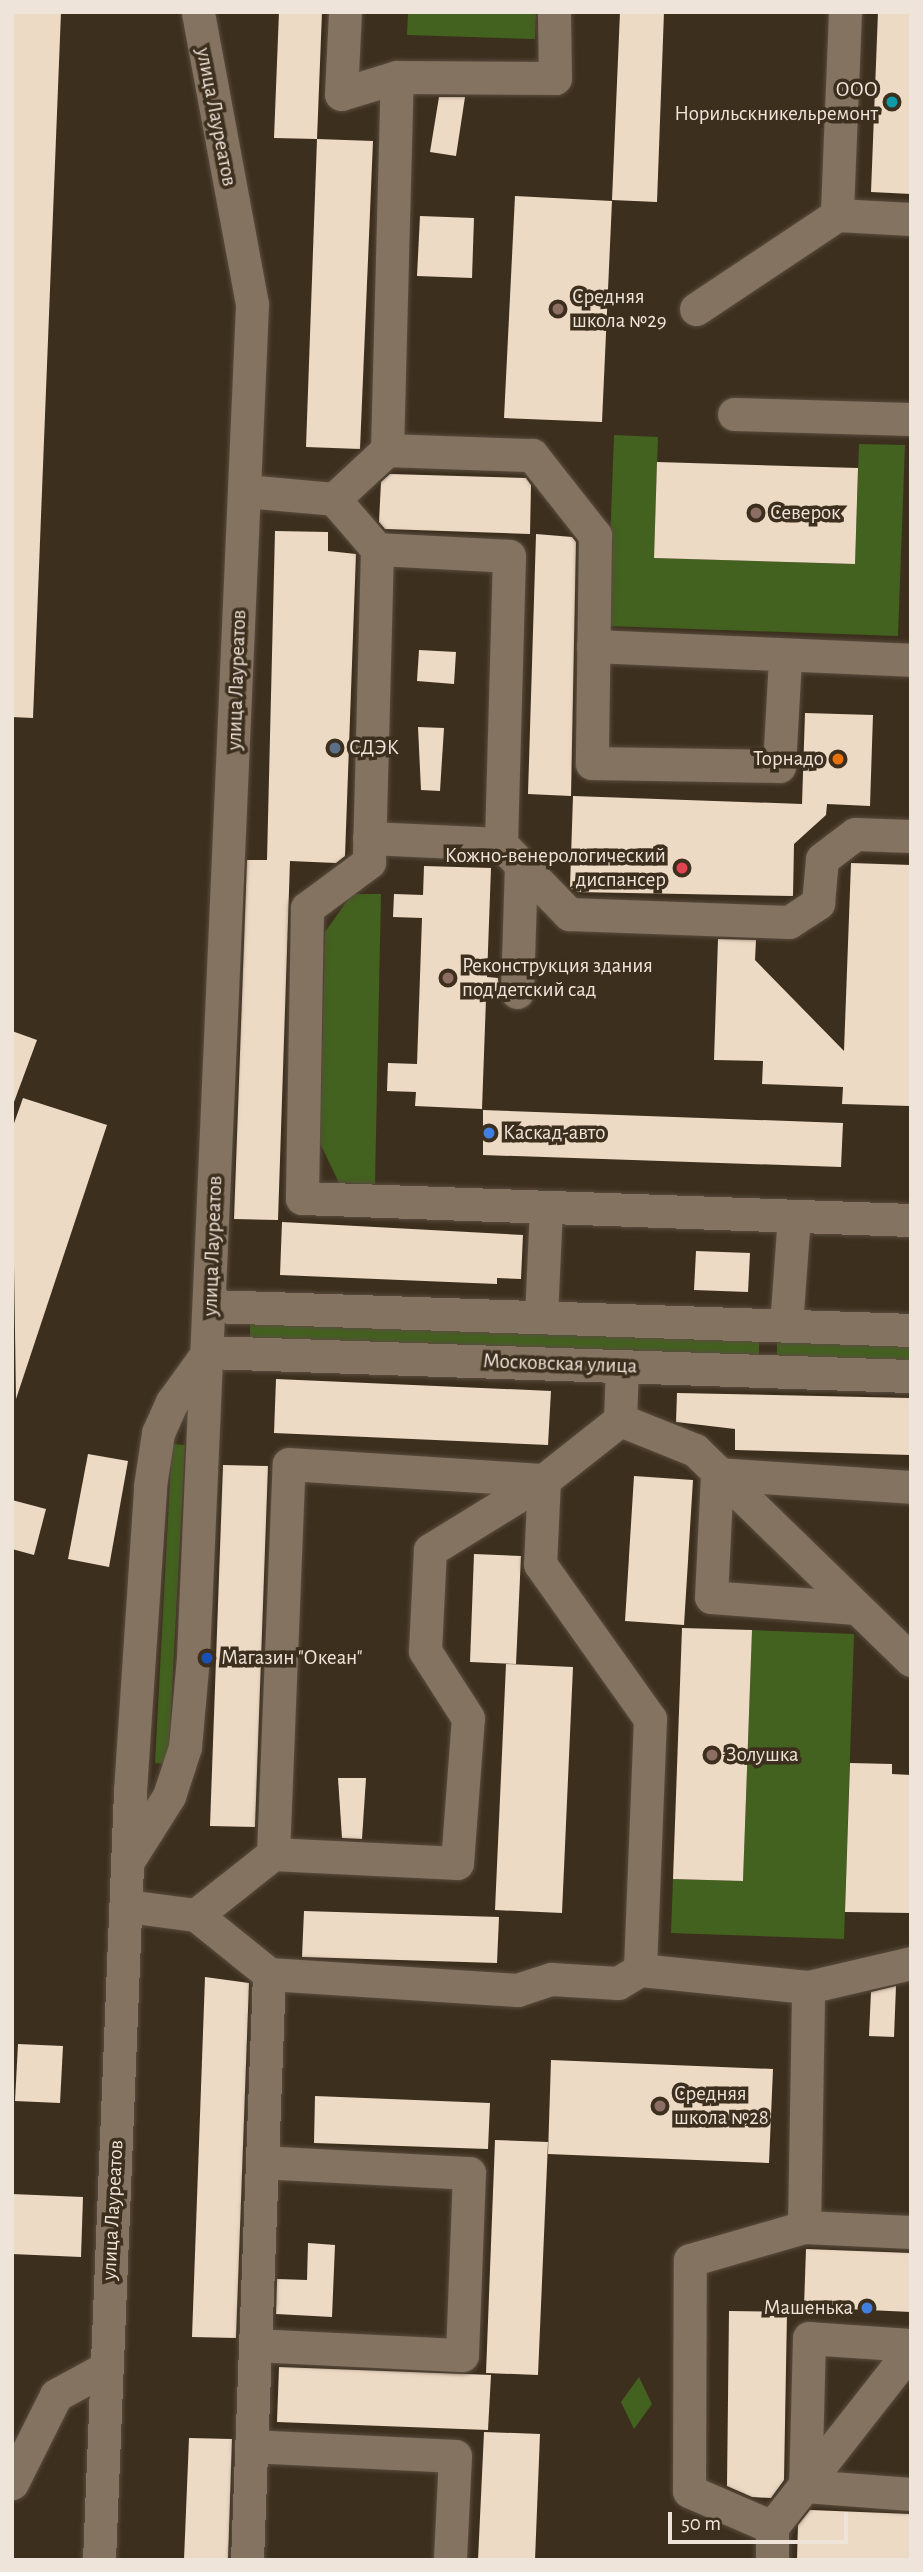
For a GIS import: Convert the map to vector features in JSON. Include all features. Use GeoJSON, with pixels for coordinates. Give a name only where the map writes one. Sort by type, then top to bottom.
{"type":"FeatureCollection","features":[{"type":"Feature","properties":{"kind":"street","name":"улица Лауреатов"},"geometry":{"type":"LineString","coordinates":[[128,1861],[169,1796],[186,1747],[211,1306],[245,491],[252,304],[198,12]]}},
{"type":"Feature","properties":{"kind":"street"},"geometry":{"type":"LineString","coordinates":[[345,12],[341,94],[397,77],[555,78],[554,12]]}},
{"type":"Feature","properties":{"kind":"street"},"geometry":{"type":"LineString","coordinates":[[837,215],[845,12]]}},
{"type":"Feature","properties":{"kind":"street"},"geometry":{"type":"LineString","coordinates":[[387,450],[397,77]]}},
{"type":"Feature","properties":{"kind":"street"},"geometry":{"type":"LineString","coordinates":[[696,309],[837,215],[911,219]]}},
{"type":"Feature","properties":{"kind":"street"},"geometry":{"type":"LineString","coordinates":[[734,414],[911,419]]}},
{"type":"Feature","properties":{"kind":"street"},"geometry":{"type":"LineString","coordinates":[[334,499],[387,450],[531,455],[595,535],[592,763],[779,766],[785,657]]}},
{"type":"Feature","properties":{"kind":"street"},"geometry":{"type":"LineString","coordinates":[[245,491],[334,499],[377,550],[369,862],[307,908],[302,1198],[911,1220]]}},
{"type":"Feature","properties":{"kind":"street"},"geometry":{"type":"LineString","coordinates":[[377,550],[509,556],[511,855],[517,992]]}},
{"type":"Feature","properties":{"kind":"street"},"geometry":{"type":"LineString","coordinates":[[593,646],[785,657],[911,660]]}},
{"type":"Feature","properties":{"kind":"street"},"geometry":{"type":"LineString","coordinates":[[369,838],[511,855],[569,914],[789,922],[818,903],[822,859],[855,834],[911,836]]}},
{"type":"Feature","properties":{"kind":"street"},"geometry":{"type":"LineString","coordinates":[[541,1317],[546,1207]]}},
{"type":"Feature","properties":{"kind":"street"},"geometry":{"type":"LineString","coordinates":[[786,1325],[793,1216]]}},
{"type":"Feature","properties":{"kind":"street"},"geometry":{"type":"LineString","coordinates":[[211,1306],[911,1330]]}},
{"type":"Feature","properties":{"kind":"street","name":"улица Лауреатов"},"geometry":{"type":"LineString","coordinates":[[99,2560],[104,2369],[128,1861],[152,1473],[158,1433],[172,1402],[208,1352]]}},
{"type":"Feature","properties":{"kind":"street","name":"Московская улица"},"geometry":{"type":"LineString","coordinates":[[208,1352],[911,1377]]}},
{"type":"Feature","properties":{"kind":"street"},"geometry":{"type":"LineString","coordinates":[[196,1914],[273,1854],[457,1863],[468,1718],[425,1651],[430,1550],[544,1480],[620,1420],[622,1366]]}},
{"type":"Feature","properties":{"kind":"street"},"geometry":{"type":"LineString","coordinates":[[620,1420],[695,1450],[911,1660]]}},
{"type":"Feature","properties":{"kind":"street"},"geometry":{"type":"LineString","coordinates":[[273,1854],[289,1464],[544,1480]]}},
{"type":"Feature","properties":{"kind":"street"},"geometry":{"type":"LineString","coordinates":[[717,1474],[911,1487]]}},
{"type":"Feature","properties":{"kind":"street"},"geometry":{"type":"LineString","coordinates":[[717,1474],[711,1597],[856,1608]]}},
{"type":"Feature","properties":{"kind":"street"},"geometry":{"type":"LineString","coordinates":[[544,1480],[540,1563],[650,1719],[640,1970]]}},
{"type":"Feature","properties":{"kind":"street"},"geometry":{"type":"LineString","coordinates":[[127,1906],[196,1914],[269,1974],[517,1990],[551,1979],[618,1983],[640,1970],[808,1987],[911,1963]]}},
{"type":"Feature","properties":{"kind":"street"},"geometry":{"type":"LineString","coordinates":[[247,2560],[269,1974]]}},
{"type":"Feature","properties":{"kind":"street"},"geometry":{"type":"LineString","coordinates":[[804,2227],[808,1987]]}},
{"type":"Feature","properties":{"kind":"street"},"geometry":{"type":"LineString","coordinates":[[255,2345],[462,2355],[469,2173],[262,2162]]}},
{"type":"Feature","properties":{"kind":"street"},"geometry":{"type":"LineString","coordinates":[[772,2527],[689,2491],[690,2260],[804,2227],[911,2232]]}},
{"type":"Feature","properties":{"kind":"street"},"geometry":{"type":"LineString","coordinates":[[806,2486],[809,2338],[911,2347]]}},
{"type":"Feature","properties":{"kind":"street"},"geometry":{"type":"LineString","coordinates":[[772,2560],[772,2527],[911,2347]]}},
{"type":"Feature","properties":{"kind":"street"},"geometry":{"type":"LineString","coordinates":[[12,2483],[56,2395],[104,2369]]}},
{"type":"Feature","properties":{"kind":"street"},"geometry":{"type":"LineString","coordinates":[[251,2445],[455,2456],[450,2560]]}},
{"type":"Feature","properties":{"kind":"street"},"geometry":{"type":"LineString","coordinates":[[806,2486],[911,2494]]}},
{"type":"Feature","properties":{"kind":"green space"},"geometry":{"type":"Polygon","coordinates":[[[408,12],[536,12],[535,39],[407,35],[408,12]]]}},
{"type":"Feature","properties":{"kind":"green space"},"geometry":{"type":"Polygon","coordinates":[[[614,435],[658,437],[654,558],[855,564],[859,444],[905,445],[898,636],[607,626],[614,435]]]}},
{"type":"Feature","properties":{"kind":"green space"},"geometry":{"type":"Polygon","coordinates":[[[352,894],[381,894],[375,1184],[339,1183],[320,1143],[325,932],[352,894]]]}},
{"type":"Feature","properties":{"kind":"green space"},"geometry":{"type":"Polygon","coordinates":[[[250,1324],[759,1333],[759,1359],[250,1339],[250,1324]]]}},
{"type":"Feature","properties":{"kind":"green space"},"geometry":{"type":"Polygon","coordinates":[[[777,1334],[911,1338],[911,1363],[777,1359],[777,1334]]]}},
{"type":"Feature","properties":{"kind":"green space"},"geometry":{"type":"Polygon","coordinates":[[[172,1444],[185,1445],[168,1764],[155,1763],[172,1444]]]}},
{"type":"Feature","properties":{"kind":"green space"},"geometry":{"type":"Polygon","coordinates":[[[752,1630],[854,1634],[844,1939],[671,1933],[673,1879],[743,1881],[752,1630]]]}},
{"type":"Feature","properties":{"kind":"green space"},"geometry":{"type":"Polygon","coordinates":[[[639,2377],[652,2404],[634,2429],[621,2402],[639,2377]]]}},
{"type":"Feature","properties":{"kind":"building"},"geometry":{"type":"Polygon","coordinates":[[[12,12],[61,12],[33,718],[12,717],[12,12]]]}},
{"type":"Feature","properties":{"kind":"building"},"geometry":{"type":"Polygon","coordinates":[[[279,12],[322,12],[317,139],[274,138],[279,12]]]}},
{"type":"Feature","properties":{"kind":"building"},"geometry":{"type":"Polygon","coordinates":[[[620,12],[664,12],[657,202],[612,200],[620,12]]]}},
{"type":"Feature","properties":{"kind":"building","name":"ООО Норильскникельремонт"},"geometry":{"type":"Polygon","coordinates":[[[878,12],[911,12],[911,194],[871,192],[878,12]]]}},
{"type":"Feature","properties":{"kind":"building"},"geometry":{"type":"Polygon","coordinates":[[[439,97],[465,97],[456,156],[430,152],[439,97]]]}},
{"type":"Feature","properties":{"kind":"building"},"geometry":{"type":"Polygon","coordinates":[[[317,139],[373,141],[360,449],[306,447],[317,139]]]}},
{"type":"Feature","properties":{"kind":"building","name":"Средняя школа №29"},"geometry":{"type":"Polygon","coordinates":[[[515,196],[612,201],[602,422],[504,418],[515,196]]]}},
{"type":"Feature","properties":{"kind":"building"},"geometry":{"type":"Polygon","coordinates":[[[420,216],[474,218],[472,278],[417,276],[420,216]]]}},
{"type":"Feature","properties":{"kind":"building","name":"Северок"},"geometry":{"type":"Polygon","coordinates":[[[657,462],[858,468],[855,564],[654,558],[657,462]]]}},
{"type":"Feature","properties":{"kind":"building"},"geometry":{"type":"Polygon","coordinates":[[[390,474],[526,478],[531,485],[530,534],[385,529],[379,522],[381,482],[390,474]]]}},
{"type":"Feature","properties":{"kind":"building"},"geometry":{"type":"Polygon","coordinates":[[[275,531],[328,532],[328,551],[356,554],[345,856],[336,863],[290,861],[278,1220],[234,1219],[247,860],[267,860],[275,531]]]}},
{"type":"Feature","properties":{"kind":"building"},"geometry":{"type":"Polygon","coordinates":[[[536,534],[572,537],[576,542],[571,796],[528,794],[536,534]]]}},
{"type":"Feature","properties":{"kind":"building"},"geometry":{"type":"Polygon","coordinates":[[[419,650],[456,652],[454,684],[417,681],[419,650]]]}},
{"type":"Feature","properties":{"kind":"building","name":"Кожно-венерологический диспансер"},"geometry":{"type":"Polygon","coordinates":[[[805,713],[873,715],[870,806],[827,804],[826,815],[794,844],[793,896],[575,892],[570,887],[573,796],[802,804],[805,713]]]}},
{"type":"Feature","properties":{"kind":"building"},"geometry":{"type":"Polygon","coordinates":[[[418,727],[444,728],[440,791],[421,790],[418,727]]]}},
{"type":"Feature","properties":{"kind":"building"},"geometry":{"type":"Polygon","coordinates":[[[851,863],[911,865],[910,1106],[842,1104],[843,1087],[762,1084],[763,1061],[714,1060],[718,939],[756,940],[755,960],[844,1051],[851,863]]]}},
{"type":"Feature","properties":{"kind":"building"},"geometry":{"type":"Polygon","coordinates":[[[424,866],[491,868],[487,977],[498,978],[500,999],[486,999],[482,1109],[415,1106],[416,1092],[387,1091],[388,1063],[417,1064],[422,918],[393,917],[394,894],[423,895],[424,866]]]}},
{"type":"Feature","properties":{"kind":"building"},"geometry":{"type":"Polygon","coordinates":[[[12,1031],[37,1040],[14,1102],[12,1102],[12,1031]]]}},
{"type":"Feature","properties":{"kind":"building"},"geometry":{"type":"Polygon","coordinates":[[[23,1098],[107,1125],[16,1399],[12,1129],[23,1098]]]}},
{"type":"Feature","properties":{"kind":"building"},"geometry":{"type":"Polygon","coordinates":[[[483,1110],[843,1123],[841,1167],[483,1155],[483,1110]]]}},
{"type":"Feature","properties":{"kind":"building"},"geometry":{"type":"Polygon","coordinates":[[[282,1222],[523,1235],[521,1279],[497,1278],[497,1284],[280,1275],[282,1222]]]}},
{"type":"Feature","properties":{"kind":"building"},"geometry":{"type":"Polygon","coordinates":[[[696,1251],[750,1253],[748,1292],[694,1290],[696,1251]]]}},
{"type":"Feature","properties":{"kind":"building"},"geometry":{"type":"Polygon","coordinates":[[[276,1379],[551,1391],[548,1445],[274,1433],[276,1379]]]}},
{"type":"Feature","properties":{"kind":"building"},"geometry":{"type":"Polygon","coordinates":[[[677,1393],[911,1398],[911,1455],[735,1450],[735,1429],[676,1422],[677,1393]]]}},
{"type":"Feature","properties":{"kind":"building"},"geometry":{"type":"Polygon","coordinates":[[[88,1454],[128,1461],[109,1567],[68,1559],[88,1454]]]}},
{"type":"Feature","properties":{"kind":"building"},"geometry":{"type":"Polygon","coordinates":[[[223,1465],[268,1466],[255,1827],[210,1826],[223,1465]]]}},
{"type":"Feature","properties":{"kind":"building"},"geometry":{"type":"Polygon","coordinates":[[[634,1476],[693,1480],[684,1625],[625,1621],[634,1476]]]}},
{"type":"Feature","properties":{"kind":"building"},"geometry":{"type":"Polygon","coordinates":[[[12,1500],[46,1509],[34,1555],[12,1549],[12,1500]]]}},
{"type":"Feature","properties":{"kind":"building"},"geometry":{"type":"Polygon","coordinates":[[[474,1554],[521,1556],[516,1664],[470,1662],[474,1554]]]}},
{"type":"Feature","properties":{"kind":"building","name":"Золушка"},"geometry":{"type":"Polygon","coordinates":[[[682,1628],[752,1630],[743,1881],[673,1879],[682,1628]]]}},
{"type":"Feature","properties":{"kind":"building"},"geometry":{"type":"Polygon","coordinates":[[[506,1664],[573,1667],[562,1913],[495,1910],[506,1664]]]}},
{"type":"Feature","properties":{"kind":"building"},"geometry":{"type":"Polygon","coordinates":[[[850,1763],[892,1764],[892,1774],[911,1775],[911,1913],[845,1912],[850,1763]]]}},
{"type":"Feature","properties":{"kind":"building"},"geometry":{"type":"Polygon","coordinates":[[[338,1778],[366,1778],[362,1839],[342,1838],[338,1778]]]}},
{"type":"Feature","properties":{"kind":"building"},"geometry":{"type":"Polygon","coordinates":[[[304,1911],[499,1917],[497,1963],[302,1957],[304,1911]]]}},
{"type":"Feature","properties":{"kind":"building"},"geometry":{"type":"Polygon","coordinates":[[[205,1977],[249,1983],[236,2338],[192,2337],[205,1977]]]}},
{"type":"Feature","properties":{"kind":"building"},"geometry":{"type":"Polygon","coordinates":[[[896,1986],[894,2037],[869,2036],[871,1992],[896,1986]]]}},
{"type":"Feature","properties":{"kind":"building"},"geometry":{"type":"Polygon","coordinates":[[[18,2044],[63,2046],[60,2103],[15,2101],[18,2044]]]}},
{"type":"Feature","properties":{"kind":"building","name":"Средняя школа №28"},"geometry":{"type":"Polygon","coordinates":[[[551,2060],[773,2069],[769,2163],[548,2154],[551,2060]]]}},
{"type":"Feature","properties":{"kind":"building"},"geometry":{"type":"Polygon","coordinates":[[[315,2096],[490,2103],[488,2149],[314,2143],[315,2096]]]}},
{"type":"Feature","properties":{"kind":"building"},"geometry":{"type":"Polygon","coordinates":[[[495,2140],[548,2142],[538,2375],[486,2373],[495,2140]]]}},
{"type":"Feature","properties":{"kind":"building"},"geometry":{"type":"Polygon","coordinates":[[[12,2194],[83,2197],[81,2257],[12,2254],[12,2194]]]}},
{"type":"Feature","properties":{"kind":"building"},"geometry":{"type":"Polygon","coordinates":[[[308,2243],[335,2245],[332,2317],[276,2314],[277,2279],[307,2280],[308,2243]]]}},
{"type":"Feature","properties":{"kind":"building"},"geometry":{"type":"Polygon","coordinates":[[[806,2249],[911,2253],[911,2312],[804,2307],[806,2249]]]}},
{"type":"Feature","properties":{"kind":"building"},"geometry":{"type":"Polygon","coordinates":[[[729,2311],[787,2312],[784,2480],[771,2498],[752,2497],[727,2486],[729,2311]]]}},
{"type":"Feature","properties":{"kind":"building"},"geometry":{"type":"Polygon","coordinates":[[[279,2367],[491,2375],[488,2430],[277,2422],[279,2367]]]}},
{"type":"Feature","properties":{"kind":"building"},"geometry":{"type":"Polygon","coordinates":[[[484,2432],[540,2434],[535,2560],[478,2560],[484,2432]]]}},
{"type":"Feature","properties":{"kind":"building"},"geometry":{"type":"Polygon","coordinates":[[[189,2438],[232,2439],[228,2560],[184,2560],[189,2438]]]}},
{"type":"Feature","properties":{"kind":"building"},"geometry":{"type":"Polygon","coordinates":[[[810,2510],[911,2514],[911,2560],[797,2560],[798,2525],[810,2510]]]}},
{"type":"Feature","properties":{"kind":"place","name":"ООО Норильскникельремонт"},"geometry":{"type":"Point","coordinates":[892,102]}},
{"type":"Feature","properties":{"kind":"place","name":"Средняя школа №29"},"geometry":{"type":"Point","coordinates":[558,309]}},
{"type":"Feature","properties":{"kind":"place","name":"Северок"},"geometry":{"type":"Point","coordinates":[756,513]}},
{"type":"Feature","properties":{"kind":"place","name":"СДЭК"},"geometry":{"type":"Point","coordinates":[335,748]}},
{"type":"Feature","properties":{"kind":"place","name":"Торнадо"},"geometry":{"type":"Point","coordinates":[838,759]}},
{"type":"Feature","properties":{"kind":"place","name":"Кожно-венерологический диспансер"},"geometry":{"type":"Point","coordinates":[682,868]}},
{"type":"Feature","properties":{"kind":"place","name":"Реконструкция здания под детский сад"},"geometry":{"type":"Point","coordinates":[448,978]}},
{"type":"Feature","properties":{"kind":"place","name":"Каскад-авто"},"geometry":{"type":"Point","coordinates":[489,1133]}},
{"type":"Feature","properties":{"kind":"place","name":"Магазин \"Океан\""},"geometry":{"type":"Point","coordinates":[207,1658]}},
{"type":"Feature","properties":{"kind":"place","name":"Золушка"},"geometry":{"type":"Point","coordinates":[712,1755]}},
{"type":"Feature","properties":{"kind":"place","name":"Средняя школа №28"},"geometry":{"type":"Point","coordinates":[660,2106]}},
{"type":"Feature","properties":{"kind":"place","name":"Машенька"},"geometry":{"type":"Point","coordinates":[867,2308]}}]}
